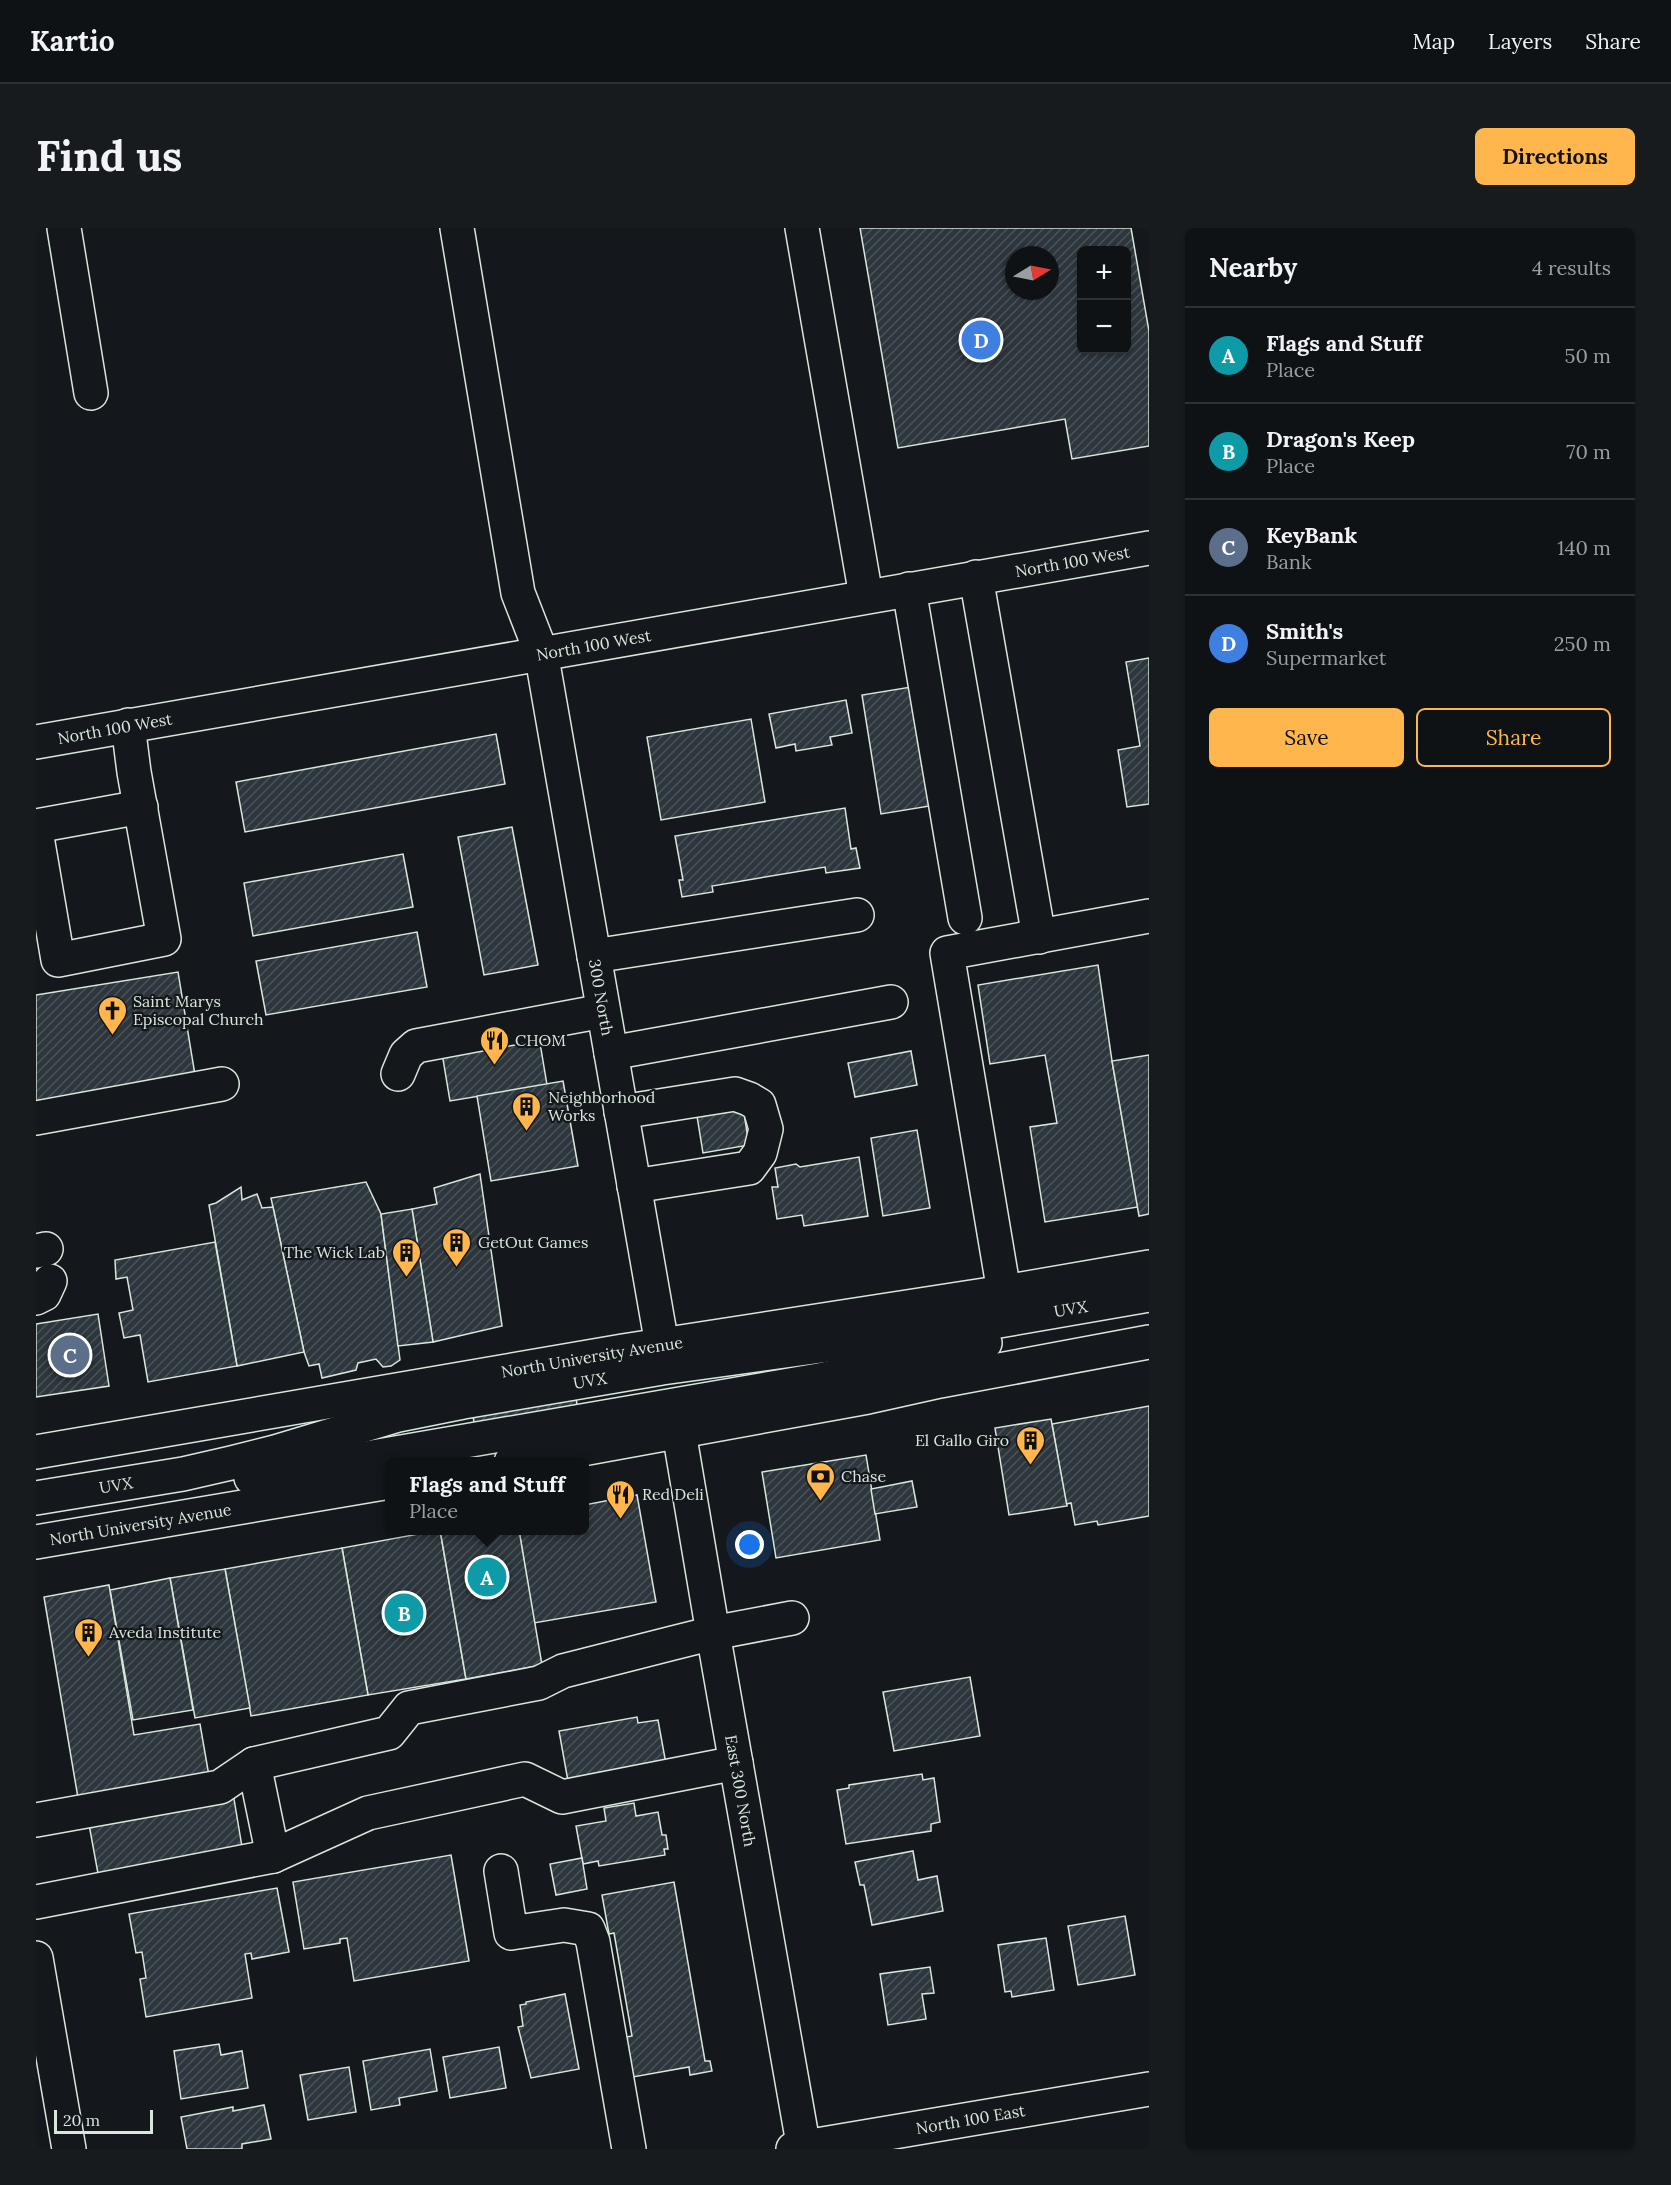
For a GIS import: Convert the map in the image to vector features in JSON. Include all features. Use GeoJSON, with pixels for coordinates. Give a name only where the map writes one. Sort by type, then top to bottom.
{"type":"FeatureCollection","features":[{"type":"Feature","properties":{"kind":"main road"},"geometry":{"type":"LineString","coordinates":[[64,228],[91,393]]}},
{"type":"Feature","properties":{"kind":"main road","name":"300 North"},"geometry":{"type":"LineString","coordinates":[[457,228],[518,593],[541,652],[662,1345]]}},
{"type":"Feature","properties":{"kind":"main road"},"geometry":{"type":"LineString","coordinates":[[802,228],[866,596]]}},
{"type":"Feature","properties":{"kind":"main road","name":"North 100 West"},"geometry":{"type":"LineString","coordinates":[[36,742],[541,652],[1149,548]]}},
{"type":"Feature","properties":{"kind":"main road"},"geometry":{"type":"LineString","coordinates":[[976,577],[1039,937]]}},
{"type":"Feature","properties":{"kind":"main road"},"geometry":{"type":"LineString","coordinates":[[909,589],[965,918]]}},
{"type":"Feature","properties":{"kind":"main road"},"geometry":{"type":"LineString","coordinates":[[128,725],[164,939],[58,960],[36,828],[141,807]]}},
{"type":"Feature","properties":{"kind":"main road"},"geometry":{"type":"LineString","coordinates":[[594,956],[857,915]]}},
{"type":"Feature","properties":{"kind":"main road"},"geometry":{"type":"LineString","coordinates":[[1004,1292],[947,953],[1149,916]]}},
{"type":"Feature","properties":{"kind":"main road"},"geometry":{"type":"LineString","coordinates":[[611,1053],[891,1002]]}},
{"type":"Feature","properties":{"kind":"main road"},"geometry":{"type":"LineString","coordinates":[[398,1074],[406,1054],[416,1046],[603,1011]]}},
{"type":"Feature","properties":{"kind":"main road"},"geometry":{"type":"LineString","coordinates":[[36,1118],[222,1084]]}},
{"type":"Feature","properties":{"kind":"main road"},"geometry":{"type":"LineString","coordinates":[[621,1112],[735,1094],[759,1105],[766,1129],[760,1153],[749,1168],[634,1186]]}},
{"type":"Feature","properties":{"kind":"main road","name":"North University Avenue"},"geometry":{"type":"LineString","coordinates":[[36,1452],[662,1345],[1149,1267]]}},
{"type":"Feature","properties":{"kind":"main road","name":"UVX"},"geometry":{"type":"LineString","coordinates":[[36,1498],[183,1474],[231,1463],[388,1418],[463,1402],[662,1368],[987,1323],[1149,1295]]}},
{"type":"Feature","properties":{"kind":"main road","name":"UVX"},"geometry":{"type":"LineString","coordinates":[[36,1513],[95,1505],[808,1382],[1010,1337],[1149,1312]]}},
{"type":"Feature","properties":{"kind":"main road"},"geometry":{"type":"LineString","coordinates":[[534,1457],[679,1432],[1149,1342]]}},
{"type":"Feature","properties":{"kind":"main road","name":"East 300 North"},"geometry":{"type":"LineString","coordinates":[[679,1432],[800,2148]]}},
{"type":"Feature","properties":{"kind":"main road","name":"North University Avenue"},"geometry":{"type":"LineString","coordinates":[[36,1542],[385,1483]]}},
{"type":"Feature","properties":{"kind":"main road"},"geometry":{"type":"LineString","coordinates":[[36,1820],[220,1787],[254,1764],[390,1733],[409,1708],[539,1683],[563,1671],[712,1633],[792,1618]]}},
{"type":"Feature","properties":{"kind":"main road"},"geometry":{"type":"LineString","coordinates":[[36,1902],[273,1856],[368,1813],[525,1779],[562,1797],[736,1763]]}},
{"type":"Feature","properties":{"kind":"main road"},"geometry":{"type":"LineString","coordinates":[[254,1764],[273,1856]]}},
{"type":"Feature","properties":{"kind":"main road"},"geometry":{"type":"LineString","coordinates":[[501,1871],[511,1933],[564,1925],[588,1929],[593,1942],[629,2149]]}},
{"type":"Feature","properties":{"kind":"main road"},"geometry":{"type":"LineString","coordinates":[[36,1958],[40,2000],[69,2149]]}},
{"type":"Feature","properties":{"kind":"main road","name":"North 100 East"},"geometry":{"type":"LineString","coordinates":[[800,2148],[1149,2089]]}},
{"type":"Feature","properties":{"kind":"building"},"geometry":{"type":"Polygon","coordinates":[[[860,228],[1131,228],[1149,331],[1149,446],[1072,459],[1065,419],[898,448],[860,228]]]}},
{"type":"Feature","properties":{"kind":"building"},"geometry":{"type":"Polygon","coordinates":[[[1149,658],[1149,804],[1127,807],[1118,750],[1140,746],[1126,662],[1149,658]]]}},
{"type":"Feature","properties":{"kind":"building"},"geometry":{"type":"Polygon","coordinates":[[[911,687],[930,806],[881,814],[862,695],[911,687]]]}},
{"type":"Feature","properties":{"kind":"building"},"geometry":{"type":"Polygon","coordinates":[[[846,700],[852,733],[830,737],[832,745],[796,751],[795,744],[776,748],[769,714],[846,700]]]}},
{"type":"Feature","properties":{"kind":"building"},"geometry":{"type":"Polygon","coordinates":[[[751,719],[765,802],[661,820],[647,737],[751,719]]]}},
{"type":"Feature","properties":{"kind":"building"},"geometry":{"type":"Polygon","coordinates":[[[496,734],[505,784],[245,832],[236,782],[496,734]]]}},
{"type":"Feature","properties":{"kind":"building"},"geometry":{"type":"Polygon","coordinates":[[[845,808],[851,849],[856,848],[860,868],[826,873],[825,867],[712,886],[713,892],[682,897],[679,880],[683,880],[675,836],[845,808]]]}},
{"type":"Feature","properties":{"kind":"building"},"geometry":{"type":"Polygon","coordinates":[[[512,827],[538,965],[484,975],[458,837],[512,827]]]}},
{"type":"Feature","properties":{"kind":"building"},"geometry":{"type":"Polygon","coordinates":[[[403,854],[413,907],[253,936],[244,883],[403,854]]]}},
{"type":"Feature","properties":{"kind":"building"},"geometry":{"type":"Polygon","coordinates":[[[417,932],[427,987],[266,1015],[256,961],[417,932]]]}},
{"type":"Feature","properties":{"kind":"building"},"geometry":{"type":"Polygon","coordinates":[[[1098,965],[1112,1061],[1138,1207],[1045,1222],[1030,1127],[1057,1123],[1045,1055],[990,1064],[978,985],[1098,965]]]}},
{"type":"Feature","properties":{"kind":"building","name":"Saint Marys Episcopal Church"},"geometry":{"type":"Polygon","coordinates":[[[178,972],[195,1075],[36,1101],[36,995],[178,972]]]}},
{"type":"Feature","properties":{"kind":"building","name":"CHOM"},"geometry":{"type":"Polygon","coordinates":[[[538,1031],[547,1085],[450,1101],[441,1047],[538,1031]]]}},
{"type":"Feature","properties":{"kind":"building"},"geometry":{"type":"Polygon","coordinates":[[[911,1051],[917,1085],[855,1097],[848,1063],[911,1051]]]}},
{"type":"Feature","properties":{"kind":"building"},"geometry":{"type":"Polygon","coordinates":[[[1149,1055],[1149,1214],[1139,1216],[1112,1061],[1149,1055]]]}},
{"type":"Feature","properties":{"kind":"building","name":"Neighborhood Works"},"geometry":{"type":"Polygon","coordinates":[[[563,1081],[578,1166],[491,1181],[477,1096],[563,1081]]]}},
{"type":"Feature","properties":{"kind":"building"},"geometry":{"type":"Polygon","coordinates":[[[743,1107],[749,1145],[703,1153],[697,1116],[743,1107]]]}},
{"type":"Feature","properties":{"kind":"building"},"geometry":{"type":"Polygon","coordinates":[[[917,1130],[930,1208],[883,1216],[871,1138],[917,1130]]]}},
{"type":"Feature","properties":{"kind":"building"},"geometry":{"type":"Polygon","coordinates":[[[859,1157],[868,1216],[804,1226],[802,1215],[777,1219],[772,1187],[778,1187],[775,1168],[796,1164],[800,1167],[859,1157]]]}},
{"type":"Feature","properties":{"kind":"building","name":"GetOut Games"},"geometry":{"type":"Polygon","coordinates":[[[480,1174],[502,1326],[433,1342],[412,1209],[437,1204],[434,1188],[480,1174]]]}},
{"type":"Feature","properties":{"kind":"building"},"geometry":{"type":"Polygon","coordinates":[[[366,1182],[381,1214],[400,1360],[391,1366],[383,1367],[376,1359],[358,1363],[356,1370],[322,1378],[319,1364],[309,1366],[304,1352],[271,1198],[366,1182]]]}},
{"type":"Feature","properties":{"kind":"building"},"geometry":{"type":"Polygon","coordinates":[[[241,1187],[242,1200],[257,1194],[262,1208],[273,1207],[304,1352],[237,1366],[209,1205],[241,1187]]]}},
{"type":"Feature","properties":{"kind":"building","name":"The Wick Lab"},"geometry":{"type":"Polygon","coordinates":[[[412,1209],[433,1342],[398,1346],[381,1214],[412,1209]]]}},
{"type":"Feature","properties":{"kind":"building"},"geometry":{"type":"Polygon","coordinates":[[[215,1242],[237,1366],[148,1382],[140,1335],[124,1338],[119,1313],[133,1310],[127,1277],[116,1279],[115,1260],[215,1242]]]}},
{"type":"Feature","properties":{"kind":"building"},"geometry":{"type":"Polygon","coordinates":[[[98,1314],[109,1386],[36,1397],[36,1324],[98,1314]]]}},
{"type":"Feature","properties":{"kind":"building"},"geometry":{"type":"Polygon","coordinates":[[[575,1393],[579,1415],[476,1433],[472,1411],[575,1393]]]}},
{"type":"Feature","properties":{"kind":"building"},"geometry":{"type":"Polygon","coordinates":[[[1149,1406],[1149,1516],[1098,1525],[1097,1521],[1075,1525],[1071,1503],[1066,1504],[1052,1424],[1149,1406]]]}},
{"type":"Feature","properties":{"kind":"building","name":"El Gallo Giro"},"geometry":{"type":"Polygon","coordinates":[[[1051,1419],[1067,1506],[1009,1515],[995,1428],[1051,1419]]]}},
{"type":"Feature","properties":{"kind":"building","name":"Chase"},"geometry":{"type":"Polygon","coordinates":[[[866,1455],[880,1540],[776,1558],[762,1472],[866,1455]]]}},
{"type":"Feature","properties":{"kind":"building"},"geometry":{"type":"Polygon","coordinates":[[[912,1481],[917,1507],[875,1514],[871,1489],[912,1481]]]}},
{"type":"Feature","properties":{"kind":"building"},"geometry":{"type":"Polygon","coordinates":[[[637,1495],[656,1602],[534,1623],[520,1535],[589,1535],[589,1504],[637,1495]]]}},
{"type":"Feature","properties":{"kind":"building"},"geometry":{"type":"Polygon","coordinates":[[[413,1535],[441,1535],[466,1679],[368,1695],[342,1548],[413,1535]]]}},
{"type":"Feature","properties":{"kind":"building"},"geometry":{"type":"Polygon","coordinates":[[[441,1535],[520,1535],[542,1665],[466,1679],[441,1535]]]}},
{"type":"Feature","properties":{"kind":"building"},"geometry":{"type":"Polygon","coordinates":[[[342,1548],[368,1695],[251,1716],[225,1569],[342,1548]]]}},
{"type":"Feature","properties":{"kind":"building"},"geometry":{"type":"Polygon","coordinates":[[[225,1569],[250,1708],[195,1718],[170,1578],[225,1569]]]}},
{"type":"Feature","properties":{"kind":"building"},"geometry":{"type":"Polygon","coordinates":[[[170,1578],[193,1710],[133,1720],[110,1590],[170,1578]]]}},
{"type":"Feature","properties":{"kind":"building","name":"Aveda Institute"},"geometry":{"type":"Polygon","coordinates":[[[109,1585],[134,1735],[200,1724],[209,1776],[78,1798],[44,1597],[109,1585]]]}},
{"type":"Feature","properties":{"kind":"building"},"geometry":{"type":"Polygon","coordinates":[[[970,1677],[980,1736],[894,1751],[883,1692],[970,1677]]]}},
{"type":"Feature","properties":{"kind":"building"},"geometry":{"type":"Polygon","coordinates":[[[637,1717],[638,1723],[658,1720],[666,1764],[568,1781],[559,1731],[637,1717]]]}},
{"type":"Feature","properties":{"kind":"building"},"geometry":{"type":"Polygon","coordinates":[[[922,1774],[923,1780],[934,1778],[940,1822],[931,1824],[931,1831],[846,1844],[837,1790],[849,1788],[849,1785],[922,1774]]]}},
{"type":"Feature","properties":{"kind":"building"},"geometry":{"type":"Polygon","coordinates":[[[233,1793],[243,1853],[99,1879],[88,1819],[233,1793]]]}},
{"type":"Feature","properties":{"kind":"building"},"geometry":{"type":"Polygon","coordinates":[[[634,1803],[636,1816],[658,1812],[662,1835],[666,1835],[668,1849],[664,1849],[665,1855],[599,1866],[598,1861],[583,1864],[576,1826],[606,1821],[604,1808],[634,1803]]]}},
{"type":"Feature","properties":{"kind":"building"},"geometry":{"type":"Polygon","coordinates":[[[913,1851],[918,1880],[937,1876],[943,1911],[872,1925],[864,1885],[860,1885],[855,1862],[913,1851]]]}},
{"type":"Feature","properties":{"kind":"building"},"geometry":{"type":"Polygon","coordinates":[[[451,1855],[469,1961],[354,1981],[347,1938],[340,1939],[340,1943],[304,1949],[293,1882],[451,1855]]]}},
{"type":"Feature","properties":{"kind":"building"},"geometry":{"type":"Polygon","coordinates":[[[582,1858],[587,1889],[556,1895],[550,1864],[582,1858]]]}},
{"type":"Feature","properties":{"kind":"building"},"geometry":{"type":"Polygon","coordinates":[[[674,1882],[705,2061],[710,2061],[712,2071],[690,2075],[689,2067],[633,2077],[626,2037],[632,2036],[614,1933],[609,1934],[602,1895],[674,1882]]]}},
{"type":"Feature","properties":{"kind":"building"},"geometry":{"type":"Polygon","coordinates":[[[277,1888],[289,1952],[252,1959],[251,1953],[245,1954],[252,1998],[146,2017],[140,1979],[146,1978],[142,1952],[136,1953],[129,1914],[277,1888]]]}},
{"type":"Feature","properties":{"kind":"building"},"geometry":{"type":"Polygon","coordinates":[[[1125,1916],[1135,1975],[1078,1985],[1068,1926],[1125,1916]]]}},
{"type":"Feature","properties":{"kind":"building"},"geometry":{"type":"Polygon","coordinates":[[[1046,1938],[1054,1990],[1012,1997],[1011,1991],[1005,1992],[998,1945],[1046,1938]]]}},
{"type":"Feature","properties":{"kind":"building"},"geometry":{"type":"Polygon","coordinates":[[[930,1967],[934,1993],[922,1994],[926,2019],[888,2025],[880,1974],[930,1967]]]}},
{"type":"Feature","properties":{"kind":"building"},"geometry":{"type":"Polygon","coordinates":[[[565,1994],[579,2069],[531,2078],[518,2027],[523,2026],[520,2005],[565,1994]]]}},
{"type":"Feature","properties":{"kind":"building"},"geometry":{"type":"Polygon","coordinates":[[[219,2044],[221,2055],[242,2051],[248,2088],[181,2099],[174,2051],[219,2044]]]}},
{"type":"Feature","properties":{"kind":"building"},"geometry":{"type":"Polygon","coordinates":[[[499,2047],[506,2088],[450,2098],[443,2057],[499,2047]]]}},
{"type":"Feature","properties":{"kind":"building"},"geometry":{"type":"Polygon","coordinates":[[[430,2049],[437,2091],[399,2098],[400,2105],[371,2110],[363,2061],[430,2049]]]}},
{"type":"Feature","properties":{"kind":"building"},"geometry":{"type":"Polygon","coordinates":[[[349,2067],[356,2112],[308,2120],[300,2075],[349,2067]]]}},
{"type":"Feature","properties":{"kind":"building"},"geometry":{"type":"Polygon","coordinates":[[[264,2105],[271,2139],[242,2144],[242,2149],[187,2149],[181,2117],[233,2107],[233,2111],[264,2105]]]}},
{"type":"Feature","properties":{"kind":"place","name":"Smith's"},"geometry":{"type":"Point","coordinates":[981,340]}},
{"type":"Feature","properties":{"kind":"place","name":"Saint Marys Episcopal Church"},"geometry":{"type":"Point","coordinates":[112,1036]}},
{"type":"Feature","properties":{"kind":"place","name":"CHOM"},"geometry":{"type":"Point","coordinates":[494,1066]}},
{"type":"Feature","properties":{"kind":"place","name":"Neighborhood Works"},"geometry":{"type":"Point","coordinates":[527,1132]}},
{"type":"Feature","properties":{"kind":"place","name":"GetOut Games"},"geometry":{"type":"Point","coordinates":[457,1268]}},
{"type":"Feature","properties":{"kind":"place","name":"The Wick Lab"},"geometry":{"type":"Point","coordinates":[406,1278]}},
{"type":"Feature","properties":{"kind":"place","name":"KeyBank"},"geometry":{"type":"Point","coordinates":[70,1355]}},
{"type":"Feature","properties":{"kind":"place","name":"El Gallo Giro"},"geometry":{"type":"Point","coordinates":[1030,1466]}},
{"type":"Feature","properties":{"kind":"place","name":"Chase"},"geometry":{"type":"Point","coordinates":[820,1502]}},
{"type":"Feature","properties":{"kind":"place","name":"Red Deli"},"geometry":{"type":"Point","coordinates":[621,1520]}},
{"type":"Feature","properties":{"kind":"place","name":"Flags and Stuff"},"geometry":{"type":"Point","coordinates":[487,1577]}},
{"type":"Feature","properties":{"kind":"place","name":"Dragon's Keep"},"geometry":{"type":"Point","coordinates":[404,1613]}},
{"type":"Feature","properties":{"kind":"place","name":"Aveda Institute"},"geometry":{"type":"Point","coordinates":[88,1658]}}]}
